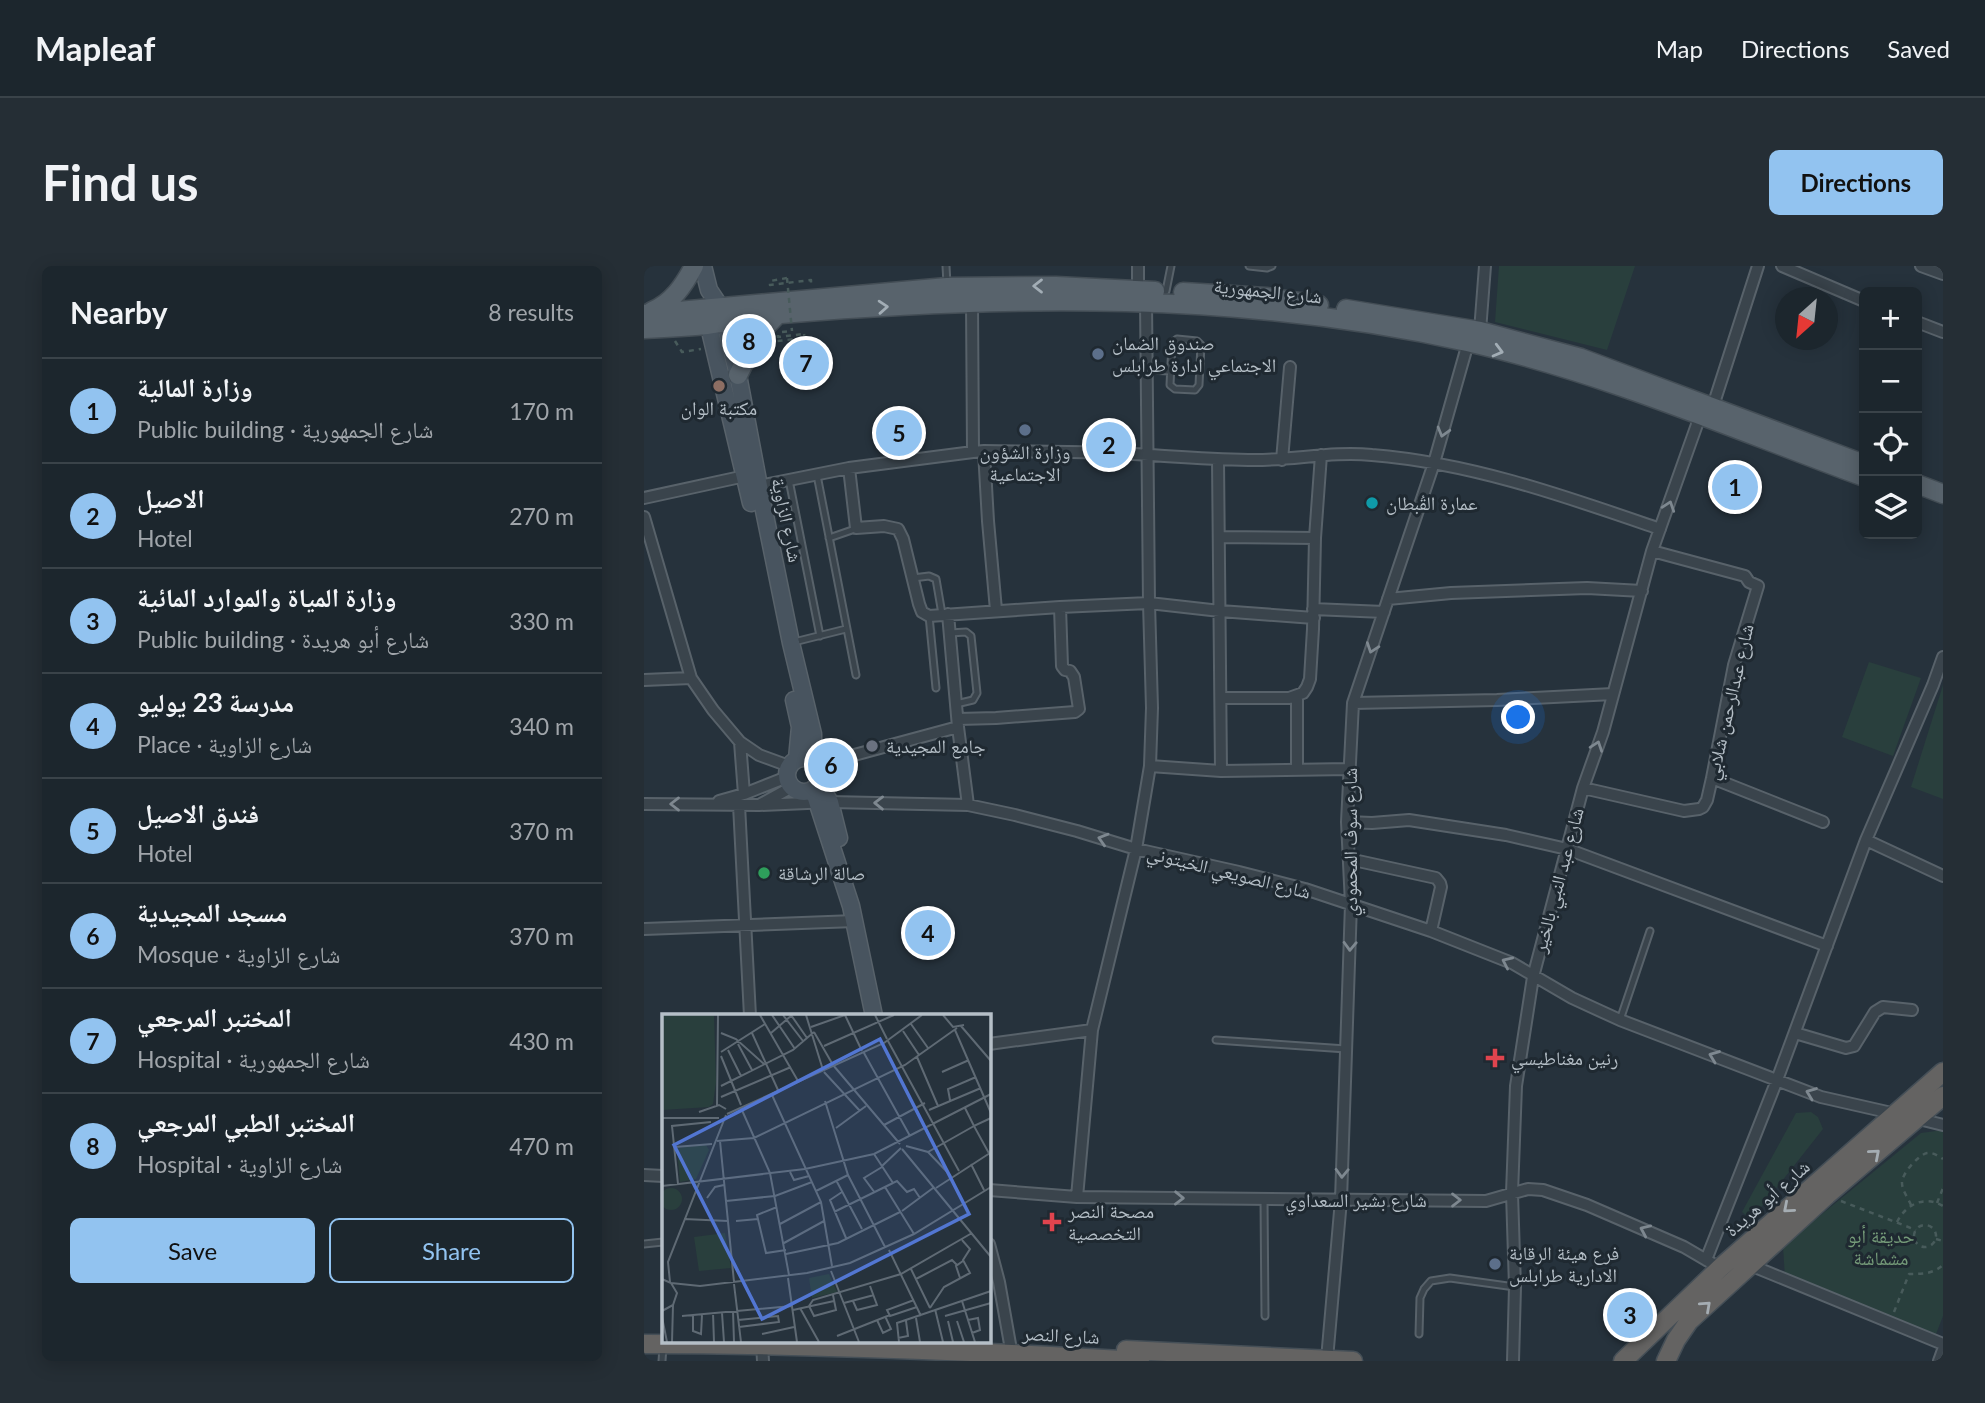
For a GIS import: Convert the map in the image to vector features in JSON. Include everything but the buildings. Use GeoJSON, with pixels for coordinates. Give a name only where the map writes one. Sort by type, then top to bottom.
{"type":"FeatureCollection","features":[{"type":"Feature","properties":{"kind":"highway","name":"شارع أبو هريدة"},"geometry":{"type":"LineString","coordinates":[[1623,1361],[1713,1264],[1943,1072]]}},
{"type":"Feature","properties":{"kind":"highway","name":"شارع أبو هريدة"},"geometry":{"type":"LineString","coordinates":[[1667,1361],[1676,1340],[1689,1321],[1827,1195],[1943,1096]]}},
{"type":"Feature","properties":{"kind":"highway","name":"شارع النصر"},"geometry":{"type":"LineString","coordinates":[[644,1333],[663,1346]]}},
{"type":"Feature","properties":{"kind":"highway","name":"شارع النصر"},"geometry":{"type":"LineString","coordinates":[[990,1342],[1353,1361]]}},
{"type":"Feature","properties":{"kind":"highway","name":"شارع النصر"},"geometry":{"type":"LineString","coordinates":[[644,1344],[762,1352],[948,1345],[1140,1361]]}},
{"type":"Feature","properties":{"kind":"main road"},"geometry":{"type":"LineString","coordinates":[[644,314],[669,302],[694,266]]}},
{"type":"Feature","properties":{"kind":"main road","name":"شارع الزاوية"},"geometry":{"type":"LineString","coordinates":[[704,266],[745,476],[800,727],[799,769]]}},
{"type":"Feature","properties":{"kind":"main road","name":"شارع الجمهورية"},"geometry":{"type":"LineString","coordinates":[[644,329],[715,316],[947,287],[1044,286],[1303,314],[1474,337]]}},
{"type":"Feature","properties":{"kind":"main road","name":"شارع الجمهورية"},"geometry":{"type":"LineString","coordinates":[[644,314],[778,314],[972,302],[1142,296],[1166,291],[1266,297],[1371,312],[1474,337],[1581,358],[1862,476]]}},
{"type":"Feature","properties":{"kind":"main road"},"geometry":{"type":"LineString","coordinates":[[738,375],[758,335],[778,314]]}},
{"type":"Feature","properties":{"kind":"main road","name":"شارع الزاوية"},"geometry":{"type":"LineString","coordinates":[[715,316],[738,375],[791,643],[813,734],[799,769]]}},
{"type":"Feature","properties":{"kind":"main road","name":"شارع الجمهورية"},"geometry":{"type":"LineString","coordinates":[[1707,411],[1859,462]]}},
{"type":"Feature","properties":{"kind":"main road"},"geometry":{"type":"LineString","coordinates":[[1922,486],[1943,494]]}},
{"type":"Feature","properties":{"kind":"main road"},"geometry":{"type":"LineString","coordinates":[[1922,499],[1943,507]]}},
{"type":"Feature","properties":{"kind":"main road"},"geometry":{"type":"LineString","coordinates":[[820,794],[802,792],[799,769],[820,774],[820,794],[848,878],[874,1014]]}},
{"type":"Feature","properties":{"kind":"street"},"geometry":{"type":"LineString","coordinates":[[1077,1197],[1092,1030],[1136,849],[1150,766],[1152,708],[1146,370],[1138,266]]}},
{"type":"Feature","properties":{"kind":"street","name":"شارع سوف المحمودي"},"geometry":{"type":"LineString","coordinates":[[1327,1359],[1341,1200],[1351,904],[1347,822],[1353,703],[1474,337],[1485,266]]}},
{"type":"Feature","properties":{"kind":"street","name":"شارع عبد النبي بالخير"},"geometry":{"type":"LineString","coordinates":[[1513,1361],[1515,1287],[1512,1193],[1516,1086],[1532,977],[1583,788],[1603,732],[1652,551],[1707,411],[1758,266]]}},
{"type":"Feature","properties":{"kind":"street"},"geometry":{"type":"LineString","coordinates":[[1782,266],[1859,299]]}},
{"type":"Feature","properties":{"kind":"street"},"geometry":{"type":"LineString","coordinates":[[1921,266],[1943,274]]}},
{"type":"Feature","properties":{"kind":"street"},"geometry":{"type":"LineString","coordinates":[[972,302],[978,451],[996,610]]}},
{"type":"Feature","properties":{"kind":"street"},"geometry":{"type":"LineString","coordinates":[[1922,324],[1943,332]]}},
{"type":"Feature","properties":{"kind":"street"},"geometry":{"type":"LineString","coordinates":[[1282,460],[1290,366]]}},
{"type":"Feature","properties":{"kind":"street"},"geometry":{"type":"LineString","coordinates":[[759,486],[849,468],[978,451],[1147,454],[1218,460],[1372,455],[1434,463],[1553,493],[1660,529]]}},
{"type":"Feature","properties":{"kind":"street"},"geometry":{"type":"LineString","coordinates":[[1222,698],[1289,698],[1303,693],[1310,679],[1321,455]]}},
{"type":"Feature","properties":{"kind":"street"},"geometry":{"type":"LineString","coordinates":[[1218,460],[1221,771]]}},
{"type":"Feature","properties":{"kind":"street"},"geometry":{"type":"LineString","coordinates":[[849,468],[856,528],[884,526],[898,529],[922,612],[929,615],[1149,603],[1220,611],[1384,611]]}},
{"type":"Feature","properties":{"kind":"street"},"geometry":{"type":"LineString","coordinates":[[644,498],[745,476]]}},
{"type":"Feature","properties":{"kind":"street"},"geometry":{"type":"LineString","coordinates":[[644,517],[691,678],[740,742],[753,752],[799,769]]}},
{"type":"Feature","properties":{"kind":"street"},"geometry":{"type":"LineString","coordinates":[[1219,537],[1315,538]]}},
{"type":"Feature","properties":{"kind":"street","name":"شارع عبدالرحمن شلابي"},"geometry":{"type":"LineString","coordinates":[[1583,788],[1694,811],[1703,807],[1712,778],[1734,665],[1758,586],[1749,582],[1745,576],[1652,551]]}},
{"type":"Feature","properties":{"kind":"street"},"geometry":{"type":"LineString","coordinates":[[1388,599],[1451,593],[1587,588],[1642,591]]}},
{"type":"Feature","properties":{"kind":"street"},"geometry":{"type":"LineString","coordinates":[[742,800],[799,769],[958,723],[1075,712],[1079,709],[1074,677],[1062,666],[1060,607]]}},
{"type":"Feature","properties":{"kind":"street"},"geometry":{"type":"LineString","coordinates":[[945,614],[950,633],[968,805]]}},
{"type":"Feature","properties":{"kind":"street"},"geometry":{"type":"LineString","coordinates":[[1713,1264],[1777,1080],[1866,840],[1943,657]]}},
{"type":"Feature","properties":{"kind":"street"},"geometry":{"type":"LineString","coordinates":[[644,680],[691,678]]}},
{"type":"Feature","properties":{"kind":"street"},"geometry":{"type":"LineString","coordinates":[[1353,703],[1613,694]]}},
{"type":"Feature","properties":{"kind":"street"},"geometry":{"type":"LineString","coordinates":[[1297,696],[1297,770]]}},
{"type":"Feature","properties":{"kind":"street"},"geometry":{"type":"LineString","coordinates":[[740,742],[750,1014]]}},
{"type":"Feature","properties":{"kind":"street"},"geometry":{"type":"LineString","coordinates":[[1150,766],[1221,771],[1349,769]]}},
{"type":"Feature","properties":{"kind":"street"},"geometry":{"type":"LineString","coordinates":[[759,805],[799,769]]}},
{"type":"Feature","properties":{"kind":"street"},"geometry":{"type":"LineString","coordinates":[[1712,778],[1823,822]]}},
{"type":"Feature","properties":{"kind":"street","name":"شارع الصويعي الخيتوني"},"geometry":{"type":"LineString","coordinates":[[644,804],[706,804],[742,800],[759,805],[820,794],[968,805],[1077,831],[1136,849],[1305,889],[1431,931],[1511,963],[1532,977],[1620,1020],[1777,1080],[1829,1099],[1943,1125]]}},
{"type":"Feature","properties":{"kind":"street"},"geometry":{"type":"LineString","coordinates":[[1347,822],[1409,820],[1506,835],[1567,849],[1827,946]]}},
{"type":"Feature","properties":{"kind":"street"},"geometry":{"type":"LineString","coordinates":[[1866,840],[1943,876]]}},
{"type":"Feature","properties":{"kind":"street"},"geometry":{"type":"LineString","coordinates":[[1349,859],[1436,878],[1441,887],[1431,931]]}},
{"type":"Feature","properties":{"kind":"street"},"geometry":{"type":"LineString","coordinates":[[644,929],[746,926],[853,913]]}},
{"type":"Feature","properties":{"kind":"street"},"geometry":{"type":"LineString","coordinates":[[1795,1033],[1846,1048],[1854,1046],[1875,1012],[1883,1007],[1912,1010]]}},
{"type":"Feature","properties":{"kind":"street"},"geometry":{"type":"LineString","coordinates":[[990,1044],[1092,1030]]}},
{"type":"Feature","properties":{"kind":"street"},"geometry":{"type":"LineString","coordinates":[[644,1175],[662,1175]]}},
{"type":"Feature","properties":{"kind":"street","name":"شارع بشير السعداوي"},"geometry":{"type":"LineString","coordinates":[[990,1190],[1077,1197],[1486,1200],[1528,1189],[1543,1190],[1564,1196],[1684,1247],[1713,1264]]}},
{"type":"Feature","properties":{"kind":"street"},"geometry":{"type":"LineString","coordinates":[[990,1248],[1010,1344]]}},
{"type":"Feature","properties":{"kind":"street"},"geometry":{"type":"LineString","coordinates":[[1750,1265],[1943,1344]]}},
{"type":"Feature","properties":{"kind":"street"},"geometry":{"type":"LineString","coordinates":[[1939,1361],[1943,1350]]}},
{"type":"Feature","properties":{"kind":"lane"},"geometry":{"type":"LineString","coordinates":[[946,266],[947,287]]}},
{"type":"Feature","properties":{"kind":"lane"},"geometry":{"type":"LineString","coordinates":[[1166,291],[1171,266]]}},
{"type":"Feature","properties":{"kind":"lane"},"geometry":{"type":"LineString","coordinates":[[1249,266],[1272,266]]}},
{"type":"Feature","properties":{"kind":"lane"},"geometry":{"type":"LineString","coordinates":[[1173,341],[1199,342],[1201,348],[1197,389],[1171,387],[1170,371],[1173,341]]}},
{"type":"Feature","properties":{"kind":"lane"},"geometry":{"type":"LineString","coordinates":[[1146,370],[1170,371]]}},
{"type":"Feature","properties":{"kind":"lane"},"geometry":{"type":"LineString","coordinates":[[817,475],[856,675]]}},
{"type":"Feature","properties":{"kind":"lane"},"geometry":{"type":"LineString","coordinates":[[789,480],[820,636]]}},
{"type":"Feature","properties":{"kind":"lane"},"geometry":{"type":"LineString","coordinates":[[829,538],[856,528]]}},
{"type":"Feature","properties":{"kind":"lane"},"geometry":{"type":"LineString","coordinates":[[913,578],[929,576],[936,579],[945,614]]}},
{"type":"Feature","properties":{"kind":"lane"},"geometry":{"type":"LineString","coordinates":[[929,615],[936,688]]}},
{"type":"Feature","properties":{"kind":"lane"},"geometry":{"type":"LineString","coordinates":[[791,643],[846,629]]}},
{"type":"Feature","properties":{"kind":"lane"},"geometry":{"type":"LineString","coordinates":[[950,633],[966,632],[971,636],[977,693],[973,701],[957,704]]}},
{"type":"Feature","properties":{"kind":"lane"},"geometry":{"type":"LineString","coordinates":[[1620,1020],[1650,931]]}},
{"type":"Feature","properties":{"kind":"lane"},"geometry":{"type":"LineString","coordinates":[[1216,1040],[1346,1049]]}},
{"type":"Feature","properties":{"kind":"lane"},"geometry":{"type":"LineString","coordinates":[[1264,1199],[1265,1316]]}},
{"type":"Feature","properties":{"kind":"lane"},"geometry":{"type":"LineString","coordinates":[[644,1244],[662,1242]]}},
{"type":"Feature","properties":{"kind":"lane"},"geometry":{"type":"LineString","coordinates":[[1419,1334],[1420,1298],[1431,1281],[1450,1278],[1515,1287]]}},
{"type":"Feature","properties":{"kind":"path"},"geometry":{"type":"LineString","coordinates":[[765,348],[777,341],[805,338],[804,334],[778,337],[778,333],[792,331],[788,278],[770,281],[770,285],[785,283]]}},
{"type":"Feature","properties":{"kind":"path"},"geometry":{"type":"LineString","coordinates":[[1911,1205],[1902,1186],[1904,1173],[1927,1153],[1943,1159]]}},
{"type":"Feature","properties":{"kind":"path"},"geometry":{"type":"LineString","coordinates":[[1937,1203],[1943,1188]]}},
{"type":"Feature","properties":{"kind":"path"},"geometry":{"type":"LineString","coordinates":[[1827,1195],[1916,1230]]}},
{"type":"Feature","properties":{"kind":"path"},"geometry":{"type":"LineString","coordinates":[[1896,1222],[1902,1212],[1911,1205],[1924,1201],[1943,1206]]}},
{"type":"Feature","properties":{"kind":"path"},"geometry":{"type":"LineString","coordinates":[[1922,1225],[1930,1226],[1935,1231],[1936,1239],[1928,1247],[1921,1246],[1914,1237],[1916,1230],[1922,1225]]}},
{"type":"Feature","properties":{"kind":"path"},"geometry":{"type":"LineString","coordinates":[[1936,1239],[1943,1241]]}},
{"type":"Feature","properties":{"kind":"path"},"geometry":{"type":"LineString","coordinates":[[1889,1323],[1909,1274],[1924,1274],[1943,1265]]}},
{"type":"Feature","properties":{"kind":"green space"},"geometry":{"type":"Polygon","coordinates":[[[1499,266],[1635,266],[1607,350],[1495,322],[1499,266]]]}},
{"type":"Feature","properties":{"kind":"green space"},"geometry":{"type":"Polygon","coordinates":[[[1869,662],[1921,678],[1893,756],[1842,737],[1869,662]]]}},
{"type":"Feature","properties":{"kind":"green space"},"geometry":{"type":"Polygon","coordinates":[[[1943,685],[1943,799],[1911,787],[1943,685]]]}},
{"type":"Feature","properties":{"kind":"green space"},"geometry":{"type":"Polygon","coordinates":[[[1811,1112],[1818,1117],[1823,1129],[1751,1220],[1742,1212],[1796,1113],[1811,1112]]]}},
{"type":"Feature","properties":{"kind":"green space","name":"حديقة أبو مشماشة"},"geometry":{"type":"Polygon","coordinates":[[[1943,1130],[1943,1316],[1936,1334],[1785,1278],[1783,1246],[1921,1133],[1943,1130]]]}},
{"type":"Feature","properties":{"kind":"place","name":"المختبر الطبي المرجعي"},"geometry":{"type":"Point","coordinates":[749,341]}},
{"type":"Feature","properties":{"kind":"place","name":"صندوق الضمان الاجتماعي ادارة طرابلس"},"geometry":{"type":"Point","coordinates":[1098,354]}},
{"type":"Feature","properties":{"kind":"place","name":"المختبر المرجعي"},"geometry":{"type":"Point","coordinates":[806,363]}},
{"type":"Feature","properties":{"kind":"place","name":"مكتبة الوان"},"geometry":{"type":"Point","coordinates":[719,386]}},
{"type":"Feature","properties":{"kind":"place","name":"وزارة الشؤون الاجتماعية"},"geometry":{"type":"Point","coordinates":[1025,430]}},
{"type":"Feature","properties":{"kind":"place","name":"فندق الاصيل"},"geometry":{"type":"Point","coordinates":[899,433]}},
{"type":"Feature","properties":{"kind":"place","name":"الاصيل"},"geometry":{"type":"Point","coordinates":[1109,445]}},
{"type":"Feature","properties":{"kind":"place","name":"وزارة المالية"},"geometry":{"type":"Point","coordinates":[1735,487]}},
{"type":"Feature","properties":{"kind":"place","name":"عمارة القُبطان"},"geometry":{"type":"Point","coordinates":[1372,503]}},
{"type":"Feature","properties":{"kind":"place","name":"جامع المجيدية"},"geometry":{"type":"Point","coordinates":[872,746]}},
{"type":"Feature","properties":{"kind":"place","name":"مسجد المجيدية"},"geometry":{"type":"Point","coordinates":[831,765]}},
{"type":"Feature","properties":{"kind":"place","name":"صالة الرشاقة"},"geometry":{"type":"Point","coordinates":[764,873]}},
{"type":"Feature","properties":{"kind":"place","name":"مدرسة 23 يوليو"},"geometry":{"type":"Point","coordinates":[928,933]}},
{"type":"Feature","properties":{"kind":"place","name":"رنين مغناطيسي"},"geometry":{"type":"Point","coordinates":[1495,1058]}},
{"type":"Feature","properties":{"kind":"place","name":"مصحة النصر التخصصية"},"geometry":{"type":"Point","coordinates":[1052,1222]}},
{"type":"Feature","properties":{"kind":"place","name":"فرع هيئة الرقابة الادارية طرابلس"},"geometry":{"type":"Point","coordinates":[1495,1264]}},
{"type":"Feature","properties":{"kind":"place","name":"وزارة المياة والموارد المائية"},"geometry":{"type":"Point","coordinates":[1630,1315]}}]}
